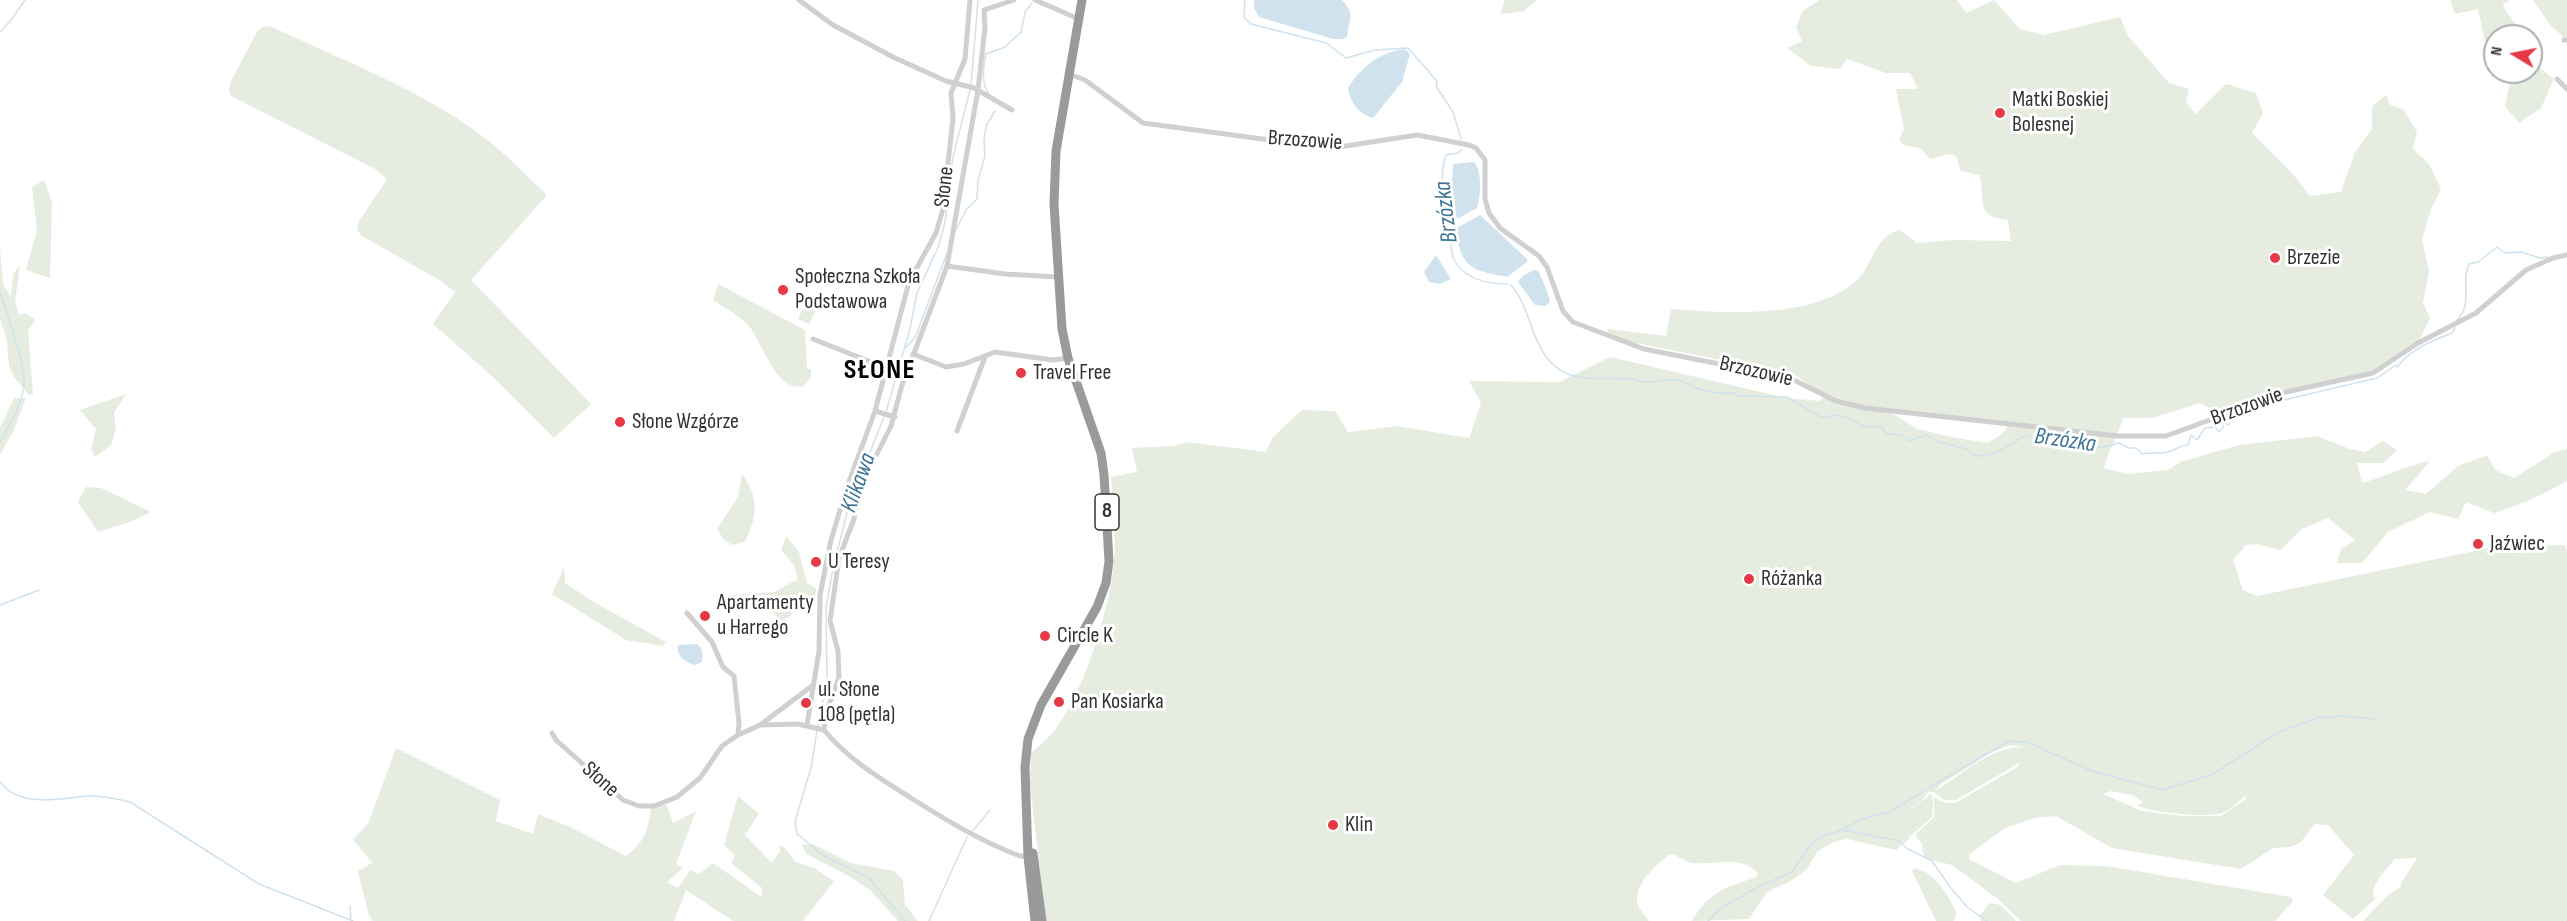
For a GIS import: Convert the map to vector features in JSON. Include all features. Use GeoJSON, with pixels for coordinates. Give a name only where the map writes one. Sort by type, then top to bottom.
{"type":"FeatureCollection","features":[{"type":"Feature","properties":{"kind":"highway","name":"8"},"geometry":{"type":"LineString","coordinates":[[1035,921],[1025,767],[1031,726],[1044,698],[1097,608],[1104,590],[1109,561],[1102,460],[1068,358],[1062,329],[1053,175],[1083,0]]}},
{"type":"Feature","properties":{"kind":"highway","name":"8"},"geometry":{"type":"LineString","coordinates":[[1031,857],[1042,921]]}},
{"type":"Feature","properties":{"kind":"street"},"geometry":{"type":"LineString","coordinates":[[799,0],[833,25],[909,65],[954,84],[964,84],[976,89],[1012,110]]}},
{"type":"Feature","properties":{"kind":"street","name":"Słone"},"geometry":{"type":"LineString","coordinates":[[760,724],[809,725],[812,686],[819,651],[820,595],[828,550],[847,487],[879,412],[886,368],[909,282],[936,233],[941,218],[952,128],[951,93],[965,59],[970,0]]}},
{"type":"Feature","properties":{"kind":"street"},"geometry":{"type":"LineString","coordinates":[[822,730],[838,677],[838,651],[830,621],[839,558],[856,512],[859,490],[892,416],[947,266],[985,27],[984,9],[1014,0]]}},
{"type":"Feature","properties":{"kind":"street"},"geometry":{"type":"LineString","coordinates":[[1035,0],[1079,19]]}},
{"type":"Feature","properties":{"kind":"street","name":"Brzozowie"},"geometry":{"type":"LineString","coordinates":[[1069,74],[1085,80],[1143,123],[1322,147],[1339,147],[1417,135],[1469,145],[1476,148],[1485,160],[1485,199],[1491,218],[1500,228],[1539,256],[1547,267],[1563,312],[1573,322],[1644,349],[1790,378],[1836,401],[1865,408],[2118,436],[2166,436],[2286,392],[2373,374],[2418,343],[2476,313],[2526,270],[2553,258],[2567,255]]}},
{"type":"Feature","properties":{"kind":"street"},"geometry":{"type":"LineString","coordinates":[[2558,79],[2567,89]]}},
{"type":"Feature","properties":{"kind":"street"},"geometry":{"type":"LineString","coordinates":[[947,266],[1005,274],[1058,276]]}},
{"type":"Feature","properties":{"kind":"street"},"geometry":{"type":"LineString","coordinates":[[813,339],[886,368]]}},
{"type":"Feature","properties":{"kind":"street"},"geometry":{"type":"LineString","coordinates":[[913,354],[946,367],[964,364],[995,352],[1053,360],[1068,358]]}},
{"type":"Feature","properties":{"kind":"street"},"geometry":{"type":"LineString","coordinates":[[957,431],[985,357]]}},
{"type":"Feature","properties":{"kind":"street"},"geometry":{"type":"LineString","coordinates":[[879,412],[892,416]]}},
{"type":"Feature","properties":{"kind":"street"},"geometry":{"type":"LineString","coordinates":[[687,613],[712,642],[723,667],[734,676],[739,723],[738,735]]}},
{"type":"Feature","properties":{"kind":"street","name":"Słone"},"geometry":{"type":"LineString","coordinates":[[552,733],[556,740],[617,796],[633,805],[645,807],[662,804],[689,788],[706,772],[722,746],[760,724],[812,686]]}},
{"type":"Feature","properties":{"kind":"street"},"geometry":{"type":"LineString","coordinates":[[809,725],[822,730],[869,772],[955,826],[979,839],[1031,857]]}},
{"type":"Feature","properties":{"kind":"shaded area"},"geometry":{"type":"Polygon","coordinates":[[[1505,0],[1537,0],[1524,11],[1500,14],[1505,0]]]}},
{"type":"Feature","properties":{"kind":"shaded area"},"geometry":{"type":"Polygon","coordinates":[[[1819,0],[1957,0],[1966,13],[1994,0],[2020,29],[2044,35],[2120,17],[2128,36],[2169,83],[2189,89],[2186,102],[2196,114],[2226,84],[2256,93],[2263,113],[2252,133],[2292,173],[2310,196],[2341,192],[2355,152],[2372,129],[2372,106],[2386,95],[2390,105],[2403,109],[2417,132],[2413,149],[2429,164],[2441,189],[2430,212],[2422,240],[2429,271],[2423,303],[2430,318],[2418,343],[2382,369],[2308,387],[2224,415],[2200,403],[2152,418],[2123,418],[2104,468],[2127,474],[2168,470],[2180,462],[2239,445],[2317,436],[2350,449],[2365,452],[2383,441],[2397,450],[2383,463],[2357,463],[2362,483],[2430,461],[2405,490],[2426,494],[2458,466],[2487,455],[2495,470],[2514,478],[2555,452],[2567,449],[2567,481],[2513,507],[2494,513],[2466,502],[2458,519],[2430,512],[2388,532],[2362,563],[2337,563],[2341,549],[2355,540],[2328,518],[2302,529],[2280,550],[2256,544],[2246,545],[2233,560],[2243,590],[2257,596],[2499,546],[2565,545],[2567,552],[2567,921],[2363,921],[2388,895],[2402,886],[2400,885],[2417,858],[2395,859],[2376,883],[2375,899],[2353,919],[2323,895],[2354,855],[2328,825],[2314,824],[2301,842],[2290,847],[2273,848],[2241,869],[2112,848],[2056,816],[2035,818],[2005,828],[1970,854],[1969,859],[2016,883],[2060,865],[2106,866],[2291,897],[2293,901],[2275,921],[2021,921],[1998,899],[1952,865],[1927,859],[1923,854],[1922,844],[1915,835],[1934,817],[1934,797],[1946,803],[1955,803],[2016,768],[2021,762],[1956,800],[1944,800],[1934,792],[1928,792],[1903,815],[1931,794],[1932,817],[1911,836],[1908,835],[1910,838],[1896,850],[1847,839],[1836,841],[1818,851],[1806,870],[1789,882],[1767,892],[1749,919],[1692,921],[1712,897],[1728,887],[1757,877],[1758,873],[1751,867],[1736,862],[1693,863],[1671,854],[1653,869],[1638,891],[1638,905],[1649,921],[1046,921],[1030,785],[1031,753],[1051,734],[1067,712],[1092,656],[1104,615],[1114,566],[1115,528],[1111,477],[1137,472],[1132,448],[1175,446],[1187,442],[1266,452],[1273,437],[1302,410],[1335,411],[1348,432],[1397,426],[1469,438],[1481,403],[1469,381],[1559,382],[1610,357],[1787,398],[1819,401],[1825,396],[1795,375],[1631,342],[1607,333],[1608,329],[1666,336],[1671,309],[1717,312],[1770,311],[1821,301],[1843,291],[1860,277],[1876,249],[1886,237],[1900,230],[1917,243],[1953,240],[2011,241],[2008,220],[1990,215],[1983,206],[1979,175],[1961,171],[1956,156],[1949,154],[1930,159],[1920,148],[1903,145],[1899,139],[1904,130],[1896,89],[1918,89],[1910,73],[1886,73],[1847,59],[1840,69],[1811,66],[1787,48],[1802,41],[1796,27],[1803,11],[1819,0]],[[1890,412],[1917,429],[1987,443],[2000,435],[2007,427],[2007,424],[1890,412]],[[2009,745],[1989,754],[1941,784],[1936,790],[1989,756],[2012,748],[2025,747],[2009,745]],[[2111,791],[2103,794],[2142,811],[2183,816],[2221,816],[2246,799],[2245,796],[2222,813],[2192,815],[2144,808],[2136,805],[2144,803],[2132,795],[2111,791]]]}},
{"type":"Feature","properties":{"kind":"shaded area"},"geometry":{"type":"Polygon","coordinates":[[[2450,0],[2510,0],[2503,6],[2515,24],[2483,24],[2483,32],[2478,9],[2455,14],[2450,0]]]}},
{"type":"Feature","properties":{"kind":"shaded area"},"geometry":{"type":"Polygon","coordinates":[[[2533,0],[2567,0],[2567,40],[2551,26],[2533,0]]]}},
{"type":"Feature","properties":{"kind":"shaded area"},"geometry":{"type":"Polygon","coordinates":[[[265,26],[272,27],[354,64],[438,107],[463,122],[494,146],[547,195],[471,280],[591,404],[554,438],[493,377],[433,324],[455,292],[441,281],[362,236],[357,230],[359,221],[387,179],[375,169],[231,96],[229,90],[231,81],[258,30],[265,26]]]}},
{"type":"Feature","properties":{"kind":"shaded area"},"geometry":{"type":"Polygon","coordinates":[[[2543,70],[2554,79],[2541,108],[2519,123],[2505,106],[2510,84],[2543,84],[2543,70]]]}},
{"type":"Feature","properties":{"kind":"shaded area"},"geometry":{"type":"Polygon","coordinates":[[[44,180],[52,202],[50,278],[26,270],[37,230],[32,187],[44,180]]]}},
{"type":"Feature","properties":{"kind":"shaded area"},"geometry":{"type":"Polygon","coordinates":[[[0,248],[3,284],[11,297],[13,274],[20,265],[15,302],[19,315],[25,313],[35,320],[28,331],[33,394],[29,395],[14,377],[9,366],[7,340],[0,319],[0,248]]]}},
{"type":"Feature","properties":{"kind":"shaded area"},"geometry":{"type":"Polygon","coordinates":[[[718,284],[805,330],[807,369],[811,369],[811,377],[804,386],[794,386],[785,382],[777,374],[748,325],[713,300],[718,284]]]}},
{"type":"Feature","properties":{"kind":"shaded area"},"geometry":{"type":"Polygon","coordinates":[[[807,300],[818,306],[809,324],[798,319],[807,300]]]}},
{"type":"Feature","properties":{"kind":"shaded area"},"geometry":{"type":"Polygon","coordinates":[[[126,394],[114,413],[116,429],[111,445],[95,457],[91,449],[96,429],[80,410],[126,394]]]}},
{"type":"Feature","properties":{"kind":"shaded area"},"geometry":{"type":"Polygon","coordinates":[[[14,398],[26,398],[13,432],[0,455],[0,428],[14,398]]]}},
{"type":"Feature","properties":{"kind":"shaded area"},"geometry":{"type":"Polygon","coordinates":[[[742,474],[748,482],[754,499],[754,515],[745,541],[733,545],[724,540],[717,529],[738,497],[742,474]]]}},
{"type":"Feature","properties":{"kind":"shaded area"},"geometry":{"type":"Polygon","coordinates":[[[86,487],[101,488],[151,512],[130,522],[98,532],[78,502],[86,487]]]}},
{"type":"Feature","properties":{"kind":"shaded area"},"geometry":{"type":"Polygon","coordinates":[[[786,536],[799,552],[807,583],[816,588],[814,605],[792,607],[791,616],[782,621],[773,613],[745,601],[730,610],[723,609],[723,600],[727,595],[774,592],[798,579],[794,565],[781,550],[786,536]]]}},
{"type":"Feature","properties":{"kind":"shaded area"},"geometry":{"type":"Polygon","coordinates":[[[564,567],[565,583],[592,601],[666,642],[663,646],[626,640],[552,594],[564,567]]]}},
{"type":"Feature","properties":{"kind":"shaded area"},"geometry":{"type":"Polygon","coordinates":[[[396,748],[500,800],[496,821],[533,834],[538,814],[570,827],[626,856],[638,846],[644,835],[651,808],[666,804],[673,823],[696,811],[676,864],[683,868],[667,882],[678,888],[690,870],[699,874],[713,863],[760,896],[762,888],[731,863],[735,855],[724,845],[738,796],[759,814],[745,835],[772,863],[781,850],[778,848],[782,845],[796,862],[814,868],[834,881],[803,921],[733,921],[686,890],[674,921],[373,921],[369,916],[358,871],[372,863],[353,839],[368,824],[396,748]]]}},
{"type":"Feature","properties":{"kind":"shaded area"},"geometry":{"type":"Polygon","coordinates":[[[813,844],[851,863],[894,871],[903,880],[905,905],[918,921],[898,921],[870,890],[849,876],[806,854],[802,845],[813,844]]]}},
{"type":"Feature","properties":{"kind":"shaded area"},"geometry":{"type":"Polygon","coordinates":[[[1915,868],[1929,875],[1946,893],[1957,914],[1953,921],[1936,921],[1912,871],[1915,868]]]}},
{"type":"Feature","properties":{"kind":"shaded area"},"geometry":{"type":"Polygon","coordinates":[[[1990,903],[2000,905],[2016,921],[1981,921],[1980,915],[1990,903]]]}},
{"type":"Feature","properties":{"kind":"water"},"geometry":{"type":"Polygon","coordinates":[[[1254,0],[1342,0],[1350,14],[1347,37],[1333,39],[1259,17],[1254,8],[1254,0]]]}},
{"type":"Feature","properties":{"kind":"water"},"geometry":{"type":"Polygon","coordinates":[[[1405,49],[1410,54],[1402,82],[1373,118],[1363,114],[1353,103],[1348,88],[1372,62],[1388,53],[1405,49]]]}},
{"type":"Feature","properties":{"kind":"water"},"geometry":{"type":"Polygon","coordinates":[[[1473,162],[1478,169],[1480,180],[1477,208],[1459,218],[1454,217],[1451,201],[1453,164],[1473,162]]]}},
{"type":"Feature","properties":{"kind":"water"},"geometry":{"type":"Polygon","coordinates":[[[1480,215],[1527,259],[1527,262],[1507,277],[1477,269],[1471,266],[1462,255],[1456,237],[1457,228],[1480,215]]]}},
{"type":"Feature","properties":{"kind":"water"},"geometry":{"type":"Polygon","coordinates":[[[1436,255],[1451,279],[1440,284],[1429,282],[1424,272],[1436,255]]]}},
{"type":"Feature","properties":{"kind":"water"},"geometry":{"type":"Polygon","coordinates":[[[1534,270],[1538,271],[1548,294],[1550,302],[1545,306],[1535,305],[1518,282],[1524,275],[1534,270]]]}},
{"type":"Feature","properties":{"kind":"water"},"geometry":{"type":"Polygon","coordinates":[[[697,644],[701,650],[702,662],[695,665],[682,658],[678,652],[678,645],[697,644]]]}},
{"type":"Feature","properties":{"kind":"waterway"},"geometry":{"type":"LineString","coordinates":[[0,32],[25,0]]}},
{"type":"Feature","properties":{"kind":"waterway","name":"Klikawa"},"geometry":{"type":"LineString","coordinates":[[971,86],[978,0]]}},
{"type":"Feature","properties":{"kind":"waterway","name":"Brzózka"},"geometry":{"type":"LineString","coordinates":[[1245,0],[1244,17],[1251,24],[1326,43],[1346,58],[1375,50],[1408,48],[1437,81],[1436,86],[1453,112],[1461,139]]}},
{"type":"Feature","properties":{"kind":"waterway"},"geometry":{"type":"LineString","coordinates":[[989,94],[984,80],[986,54],[1005,47],[1021,32],[1025,12],[1032,3]]}},
{"type":"Feature","properties":{"kind":"waterway","name":"Klikawa"},"geometry":{"type":"LineString","coordinates":[[886,412],[910,329],[917,293],[939,245],[945,222],[953,157],[970,90]]}},
{"type":"Feature","properties":{"kind":"waterway"},"geometry":{"type":"LineString","coordinates":[[956,230],[966,210],[977,199],[978,180],[985,156],[986,126],[995,111]]}},
{"type":"Feature","properties":{"kind":"waterway","name":"Brzózka"},"geometry":{"type":"LineString","coordinates":[[1462,149],[1458,153],[1446,155],[1443,166],[1446,220],[1453,258],[1457,265],[1469,275],[1492,283],[1508,284]]}},
{"type":"Feature","properties":{"kind":"waterway","name":"Brzózka"},"geometry":{"type":"LineString","coordinates":[[2457,320],[2465,307],[2469,264],[2478,262],[2497,247],[2505,253],[2521,252],[2540,258],[2548,257]]}},
{"type":"Feature","properties":{"kind":"waterway"},"geometry":{"type":"LineString","coordinates":[[905,348],[915,338],[947,253]]}},
{"type":"Feature","properties":{"kind":"waterway","name":"Brzózka"},"geometry":{"type":"LineString","coordinates":[[1511,285],[1522,302],[1541,349],[1547,358],[1556,367],[1576,377],[1632,379],[1644,382],[1677,380],[1704,390],[1735,393],[1738,396],[1787,397],[1819,416],[1826,418],[1835,415],[1843,416],[1866,427],[1882,427],[1886,433],[1901,435],[1909,441],[1927,435],[1939,442],[1967,449],[1975,456],[1997,452],[2027,435],[2034,439],[2044,433],[2049,438],[2063,436],[2067,443],[2091,447],[2119,443],[2129,448],[2136,448],[2142,454],[2168,452],[2188,445],[2191,435],[2197,440],[2205,428],[2215,427],[2219,432],[2223,428],[2222,421],[2229,425],[2232,419],[2245,414],[2250,415],[2271,403],[2377,378],[2396,365],[2397,367],[2415,350],[2452,333],[2455,328]]}},
{"type":"Feature","properties":{"kind":"waterway"},"geometry":{"type":"LineString","coordinates":[[0,292],[24,378],[24,386],[15,415],[0,442]]}},
{"type":"Feature","properties":{"kind":"waterway","name":"Klikawa"},"geometry":{"type":"LineString","coordinates":[[818,725],[827,680],[826,608],[833,568],[849,505],[884,417]]}},
{"type":"Feature","properties":{"kind":"waterway"},"geometry":{"type":"LineString","coordinates":[[0,605],[39,590]]}},
{"type":"Feature","properties":{"kind":"waterway"},"geometry":{"type":"LineString","coordinates":[[1930,787],[2009,741],[2027,742],[2092,771],[2163,790],[2213,774],[2279,732],[2317,718],[2342,716],[2374,719]]}},
{"type":"Feature","properties":{"kind":"waterway","name":"Klikawa"},"geometry":{"type":"LineString","coordinates":[[817,730],[811,768],[795,821],[797,834],[824,856],[868,877],[905,921]]}},
{"type":"Feature","properties":{"kind":"waterway"},"geometry":{"type":"LineString","coordinates":[[0,782],[19,796],[30,799],[53,800],[94,796],[130,802],[259,884],[353,921]]}},
{"type":"Feature","properties":{"kind":"waterway"},"geometry":{"type":"LineString","coordinates":[[1842,830],[1859,820],[1891,811],[1924,791]]}},
{"type":"Feature","properties":{"kind":"waterway"},"geometry":{"type":"LineString","coordinates":[[972,832],[990,810]]}},
{"type":"Feature","properties":{"kind":"waterway"},"geometry":{"type":"LineString","coordinates":[[1708,921],[1721,908],[1758,887],[1792,872],[1812,843],[1823,836],[1842,830],[1899,841],[1908,849],[1932,861],[1967,907],[1987,921]]}},
{"type":"Feature","properties":{"kind":"waterway"},"geometry":{"type":"LineString","coordinates":[[929,921],[967,837]]}},
{"type":"Feature","properties":{"kind":"waterway"},"geometry":{"type":"LineString","coordinates":[[350,906],[351,920]]}},
{"type":"Feature","properties":{"kind":"place","name":"Matki Boskiej Bolesnej"},"geometry":{"type":"Point","coordinates":[2000,113]}},
{"type":"Feature","properties":{"kind":"place","name":"Brzezie"},"geometry":{"type":"Point","coordinates":[2275,258]}},
{"type":"Feature","properties":{"kind":"place","name":"Społeczna Szkoła Podstawowa"},"geometry":{"type":"Point","coordinates":[783,290]}},
{"type":"Feature","properties":{"kind":"place","name":"Travel Free"},"geometry":{"type":"Point","coordinates":[1021,373]}},
{"type":"Feature","properties":{"kind":"place","name":"Słone Wzgórze"},"geometry":{"type":"Point","coordinates":[620,422]}},
{"type":"Feature","properties":{"kind":"place","name":"Jaźwiec"},"geometry":{"type":"Point","coordinates":[2478,544]}},
{"type":"Feature","properties":{"kind":"place","name":"U Teresy"},"geometry":{"type":"Point","coordinates":[816,562]}},
{"type":"Feature","properties":{"kind":"place","name":"Różanka"},"geometry":{"type":"Point","coordinates":[1749,579]}},
{"type":"Feature","properties":{"kind":"place","name":"Apartamenty u Harrego"},"geometry":{"type":"Point","coordinates":[705,616]}},
{"type":"Feature","properties":{"kind":"place","name":"Circle K"},"geometry":{"type":"Point","coordinates":[1045,636]}},
{"type":"Feature","properties":{"kind":"place","name":"Pan Kosiarka"},"geometry":{"type":"Point","coordinates":[1059,702]}},
{"type":"Feature","properties":{"kind":"place","name":"ul. Słone 108 (pętla)"},"geometry":{"type":"Point","coordinates":[806,703]}},
{"type":"Feature","properties":{"kind":"place","name":"Klin"},"geometry":{"type":"Point","coordinates":[1333,825]}},
{"type":"Feature","properties":{"kind":"district","name":"SŁONE"},"geometry":{"type":"Point","coordinates":[880,371]}}]}
